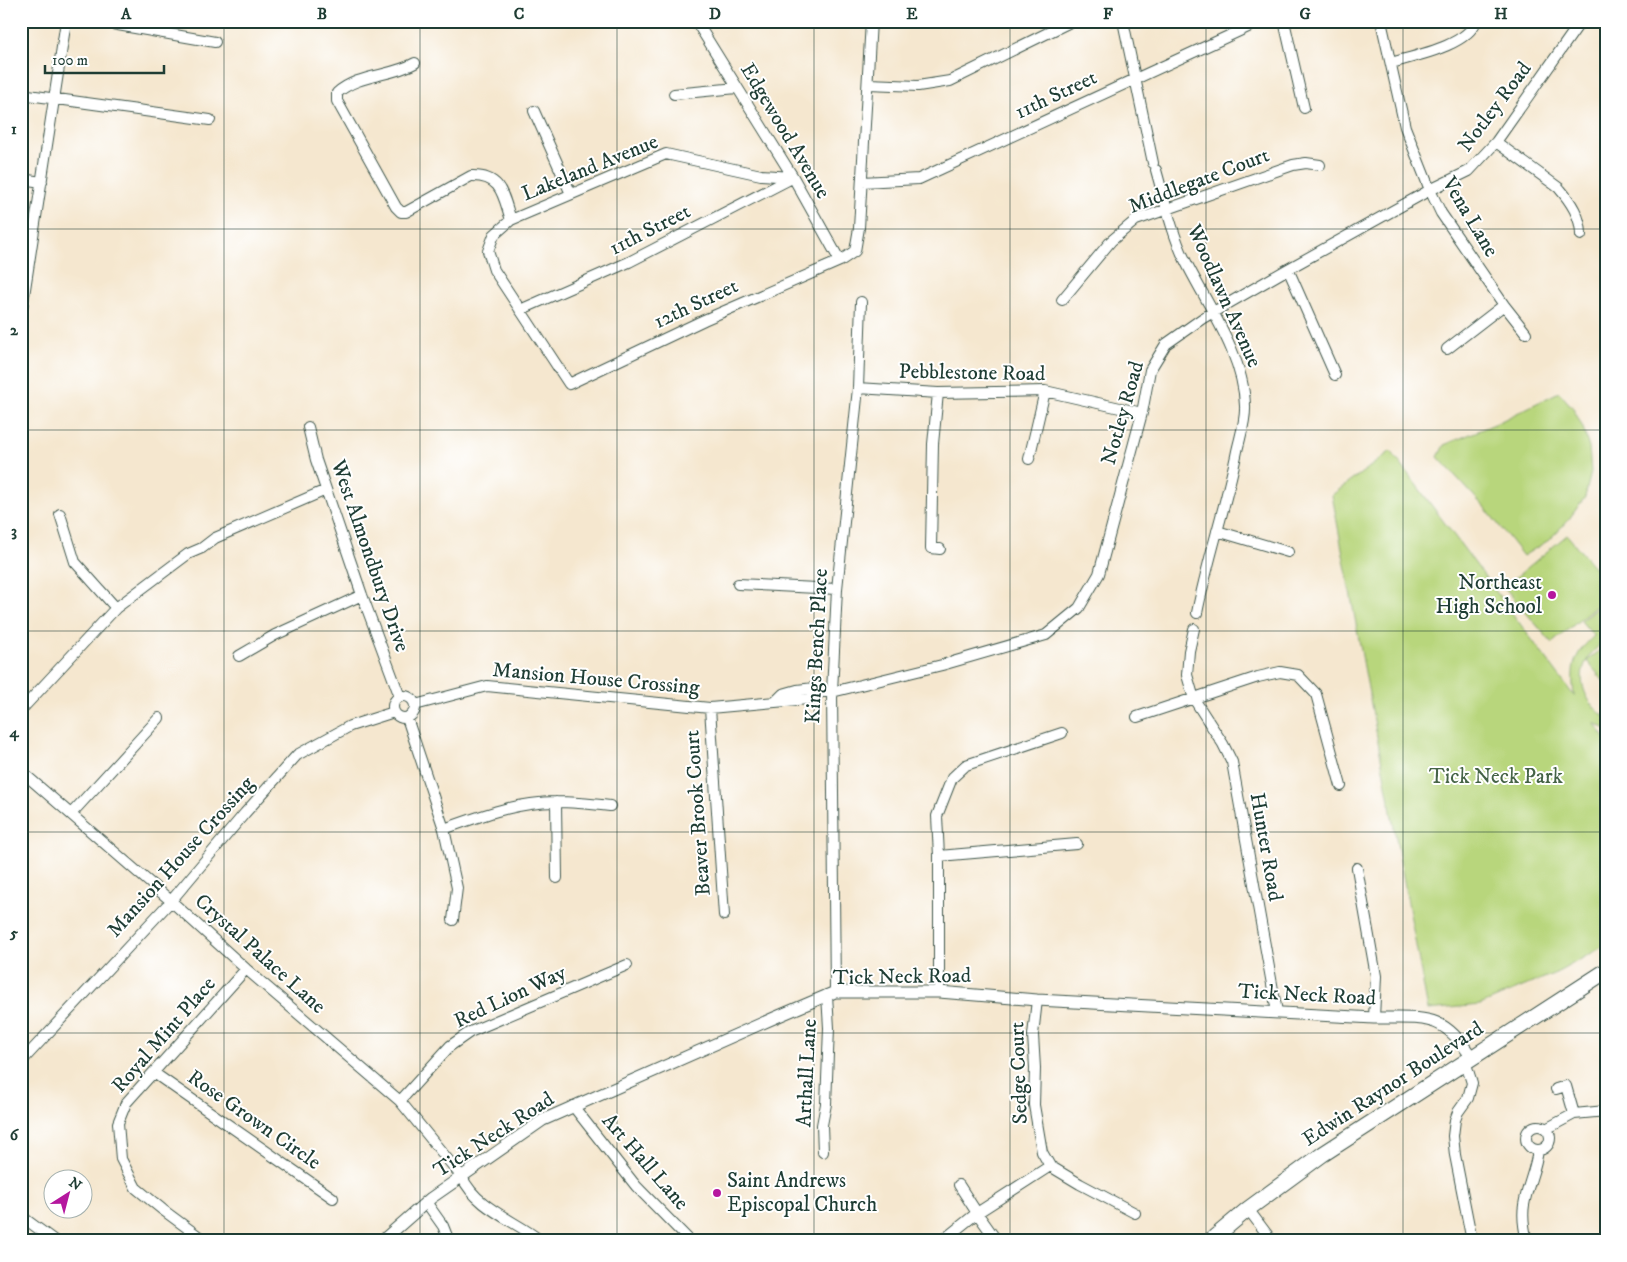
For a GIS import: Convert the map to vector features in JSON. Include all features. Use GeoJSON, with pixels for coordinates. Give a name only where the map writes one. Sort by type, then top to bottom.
{"type":"FeatureCollection","features":[{"type":"Feature","properties":{"kind":"main road","name":"Edwin Raynor Boulevard"},"geometry":{"type":"LineString","coordinates":[[1210,1241],[1248,1209],[1323,1154],[1606,971]]}},
{"type":"Feature","properties":{"kind":"street"},"geometry":{"type":"LineString","coordinates":[[21,315],[25,263],[42,182],[66,21]]}},
{"type":"Feature","properties":{"kind":"street"},"geometry":{"type":"LineString","coordinates":[[94,21],[215,42]]}},
{"type":"Feature","properties":{"kind":"street","name":"Edgewood Avenue"},"geometry":{"type":"LineString","coordinates":[[696,21],[793,177],[840,261]]}},
{"type":"Feature","properties":{"kind":"street"},"geometry":{"type":"LineString","coordinates":[[840,261],[855,251],[859,228],[871,21]]}},
{"type":"Feature","properties":{"kind":"street"},"geometry":{"type":"LineString","coordinates":[[868,84],[918,86],[950,80],[1072,21]]}},
{"type":"Feature","properties":{"kind":"street","name":"Woodlawn Avenue"},"geometry":{"type":"LineString","coordinates":[[1124,21],[1134,80],[1167,209],[1184,258],[1214,312],[1240,370],[1246,407],[1197,613]]}},
{"type":"Feature","properties":{"kind":"street","name":"11th Street"},"geometry":{"type":"LineString","coordinates":[[862,182],[919,179],[1261,21]]}},
{"type":"Feature","properties":{"kind":"street"},"geometry":{"type":"LineString","coordinates":[[1284,21],[1304,108]]}},
{"type":"Feature","properties":{"kind":"street","name":"Vena Lane"},"geometry":{"type":"LineString","coordinates":[[1381,21],[1405,128],[1440,213],[1504,305],[1526,333]]}},
{"type":"Feature","properties":{"kind":"street"},"geometry":{"type":"LineString","coordinates":[[1391,63],[1431,52],[1462,38],[1474,26],[1476,21]]}},
{"type":"Feature","properties":{"kind":"street","name":"Notley Road"},"geometry":{"type":"LineString","coordinates":[[827,692],[942,665],[1046,635],[1079,608],[1099,574],[1142,413],[1150,370],[1166,344],[1214,312],[1288,269],[1430,190],[1470,171],[1496,142],[1581,21]]}},
{"type":"Feature","properties":{"kind":"street"},"geometry":{"type":"LineString","coordinates":[[415,64],[394,73],[364,79],[343,88],[337,94],[337,101],[396,207],[401,212],[406,212],[471,176],[481,176],[490,178],[499,186],[511,220]]}},
{"type":"Feature","properties":{"kind":"street"},"geometry":{"type":"LineString","coordinates":[[674,94],[736,88]]}},
{"type":"Feature","properties":{"kind":"street"},"geometry":{"type":"LineString","coordinates":[[21,94],[210,120]]}},
{"type":"Feature","properties":{"kind":"street"},"geometry":{"type":"LineString","coordinates":[[534,111],[571,194]]}},
{"type":"Feature","properties":{"kind":"street"},"geometry":{"type":"LineString","coordinates":[[1496,142],[1559,188],[1578,216],[1581,228],[1580,235]]}},
{"type":"Feature","properties":{"kind":"street","name":"Lakeland Avenue"},"geometry":{"type":"LineString","coordinates":[[520,310],[494,270],[488,251],[494,235],[511,220],[666,154],[761,175],[793,177]]}},
{"type":"Feature","properties":{"kind":"street","name":"Middlegate Court"},"geometry":{"type":"LineString","coordinates":[[1062,300],[1111,242],[1136,220],[1293,165],[1306,163],[1320,165]]}},
{"type":"Feature","properties":{"kind":"street","name":"11th Street"},"geometry":{"type":"LineString","coordinates":[[520,310],[630,262],[793,177]]}},
{"type":"Feature","properties":{"kind":"street"},"geometry":{"type":"LineString","coordinates":[[21,178],[42,182]]}},
{"type":"Feature","properties":{"kind":"street","name":"12th Street"},"geometry":{"type":"LineString","coordinates":[[520,310],[569,384],[704,320],[840,261]]}},
{"type":"Feature","properties":{"kind":"street"},"geometry":{"type":"LineString","coordinates":[[1288,269],[1335,375]]}},
{"type":"Feature","properties":{"kind":"street","name":"Kings Bench Place"},"geometry":{"type":"LineString","coordinates":[[831,994],[827,692],[858,388],[861,302]]}},
{"type":"Feature","properties":{"kind":"street"},"geometry":{"type":"LineString","coordinates":[[1447,349],[1504,305]]}},
{"type":"Feature","properties":{"kind":"street","name":"Pebblestone Road"},"geometry":{"type":"LineString","coordinates":[[858,388],[938,393],[1044,391],[1142,413]]}},
{"type":"Feature","properties":{"kind":"street"},"geometry":{"type":"LineString","coordinates":[[1030,460],[1044,391]]}},
{"type":"Feature","properties":{"kind":"street"},"geometry":{"type":"LineString","coordinates":[[938,393],[933,444],[931,548],[940,549]]}},
{"type":"Feature","properties":{"kind":"street","name":"West Almondbury Drive"},"geometry":{"type":"LineString","coordinates":[[308,428],[326,490],[400,697]]}},
{"type":"Feature","properties":{"kind":"street"},"geometry":{"type":"LineString","coordinates":[[21,710],[116,608],[188,554],[202,548],[215,538],[326,490]]}},
{"type":"Feature","properties":{"kind":"street"},"geometry":{"type":"LineString","coordinates":[[60,514],[75,562],[116,608]]}},
{"type":"Feature","properties":{"kind":"street"},"geometry":{"type":"LineString","coordinates":[[1217,531],[1288,552]]}},
{"type":"Feature","properties":{"kind":"street"},"geometry":{"type":"LineString","coordinates":[[738,584],[837,589]]}},
{"type":"Feature","properties":{"kind":"street"},"geometry":{"type":"LineString","coordinates":[[239,656],[276,635],[362,595]]}},
{"type":"Feature","properties":{"kind":"street"},"geometry":{"type":"LineString","coordinates":[[1194,629],[1189,651],[1187,675],[1194,699]]}},
{"type":"Feature","properties":{"kind":"street"},"geometry":{"type":"LineString","coordinates":[[1137,717],[1258,677],[1280,672],[1298,675],[1316,694],[1341,786]]}},
{"type":"Feature","properties":{"kind":"street","name":"Mansion House Crossing"},"geometry":{"type":"LineString","coordinates":[[415,704],[487,686],[710,708],[775,702],[783,694],[797,690],[814,688],[827,692]]}},
{"type":"Feature","properties":{"kind":"street"},"geometry":{"type":"LineString","coordinates":[[400,697],[411,699],[415,704],[413,714],[407,718],[398,717],[394,712],[395,702],[400,697]]}},
{"type":"Feature","properties":{"kind":"street","name":"Hunter Road"},"geometry":{"type":"LineString","coordinates":[[1194,699],[1223,744],[1232,762],[1277,1012]]}},
{"type":"Feature","properties":{"kind":"street","name":"Beaver Brook Court"},"geometry":{"type":"LineString","coordinates":[[710,708],[724,915]]}},
{"type":"Feature","properties":{"kind":"street","name":"Mansion House Crossing"},"geometry":{"type":"LineString","coordinates":[[21,1062],[171,901],[297,755],[350,726],[394,712]]}},
{"type":"Feature","properties":{"kind":"street"},"geometry":{"type":"LineString","coordinates":[[71,814],[159,718]]}},
{"type":"Feature","properties":{"kind":"street"},"geometry":{"type":"LineString","coordinates":[[407,718],[444,829],[457,888],[454,920]]}},
{"type":"Feature","properties":{"kind":"street"},"geometry":{"type":"LineString","coordinates":[[939,992],[939,856],[937,816],[952,778],[966,765],[1062,733]]}},
{"type":"Feature","properties":{"kind":"street","name":"Crystal Palace Lane"},"geometry":{"type":"LineString","coordinates":[[21,771],[400,1102],[462,1177],[467,1188],[489,1207],[542,1241]]}},
{"type":"Feature","properties":{"kind":"street"},"geometry":{"type":"LineString","coordinates":[[444,829],[502,809],[556,802],[610,806]]}},
{"type":"Feature","properties":{"kind":"street"},"geometry":{"type":"LineString","coordinates":[[556,802],[557,878]]}},
{"type":"Feature","properties":{"kind":"street"},"geometry":{"type":"LineString","coordinates":[[939,856],[1077,844]]}},
{"type":"Feature","properties":{"kind":"street"},"geometry":{"type":"LineString","coordinates":[[1357,868],[1376,976],[1374,1018]]}},
{"type":"Feature","properties":{"kind":"street","name":"Red Lion Way"},"geometry":{"type":"LineString","coordinates":[[400,1102],[450,1046],[470,1032],[627,965]]}},
{"type":"Feature","properties":{"kind":"street","name":"Royal Mint Place"},"geometry":{"type":"LineString","coordinates":[[205,1241],[136,1188],[121,1161],[118,1123],[126,1104],[246,969]]}},
{"type":"Feature","properties":{"kind":"street","name":"Tick Neck Road"},"geometry":{"type":"LineString","coordinates":[[382,1241],[426,1202],[543,1120],[831,994],[939,992],[1037,1000],[1425,1019],[1436,1022],[1454,1034],[1468,1060]]}},
{"type":"Feature","properties":{"kind":"street","name":"Arthall Lane"},"geometry":{"type":"LineString","coordinates":[[823,1152],[822,1125],[826,1104],[831,994]]}},
{"type":"Feature","properties":{"kind":"street","name":"Sedge Court"},"geometry":{"type":"LineString","coordinates":[[1037,1000],[1033,1035],[1035,1068],[1034,1105],[1042,1152],[1050,1166]]}},
{"type":"Feature","properties":{"kind":"street"},"geometry":{"type":"LineString","coordinates":[[1468,1060],[1471,1090],[1458,1112],[1453,1136],[1472,1241]]}},
{"type":"Feature","properties":{"kind":"street","name":"Rose Grown Circle"},"geometry":{"type":"LineString","coordinates":[[154,1073],[333,1198]]}},
{"type":"Feature","properties":{"kind":"street"},"geometry":{"type":"LineString","coordinates":[[1556,1089],[1566,1086],[1574,1114]]}},
{"type":"Feature","properties":{"kind":"street","name":"Art Hall Lane"},"geometry":{"type":"LineString","coordinates":[[573,1106],[636,1186],[690,1241]]}},
{"type":"Feature","properties":{"kind":"street"},"geometry":{"type":"LineString","coordinates":[[1546,1129],[1574,1114],[1606,1110]]}},
{"type":"Feature","properties":{"kind":"street"},"geometry":{"type":"LineString","coordinates":[[1540,1126],[1546,1129],[1549,1135],[1549,1143],[1546,1147],[1538,1150],[1530,1147],[1526,1135],[1531,1128],[1540,1126]]}},
{"type":"Feature","properties":{"kind":"street"},"geometry":{"type":"LineString","coordinates":[[1526,1241],[1523,1207],[1536,1168],[1538,1150]]}},
{"type":"Feature","properties":{"kind":"street"},"geometry":{"type":"LineString","coordinates":[[942,1241],[977,1214],[1050,1166],[1135,1213]]}},
{"type":"Feature","properties":{"kind":"street"},"geometry":{"type":"LineString","coordinates":[[959,1185],[997,1241]]}},
{"type":"Feature","properties":{"kind":"street"},"geometry":{"type":"LineString","coordinates":[[426,1202],[443,1226],[448,1241]]}},
{"type":"Feature","properties":{"kind":"street"},"geometry":{"type":"LineString","coordinates":[[1248,1209],[1272,1241]]}},
{"type":"Feature","properties":{"kind":"street"},"geometry":{"type":"LineString","coordinates":[[21,1216],[55,1241]]}},
{"type":"Feature","properties":{"kind":"green space"},"geometry":{"type":"Polygon","coordinates":[[[1559,392],[1573,408],[1583,428],[1589,448],[1591,472],[1585,497],[1569,519],[1549,540],[1523,556],[1486,509],[1438,457],[1444,445],[1497,423],[1559,392]]]}},
{"type":"Feature","properties":{"kind":"green space","name":"Tick Neck Park"},"geometry":{"type":"Polygon","coordinates":[[[1391,451],[1574,696],[1573,670],[1577,656],[1594,636],[1581,621],[1606,600],[1606,639],[1589,657],[1582,676],[1588,699],[1606,717],[1606,729],[1594,723],[1606,739],[1606,945],[1558,972],[1480,1005],[1428,1010],[1332,495],[1391,451]]]}},
{"type":"Feature","properties":{"kind":"green space"},"geometry":{"type":"Polygon","coordinates":[[[1567,535],[1606,581],[1606,598],[1552,643],[1504,587],[1567,535]]]}},
{"type":"Feature","properties":{"kind":"green space"},"geometry":{"type":"Polygon","coordinates":[[[1606,645],[1606,684],[1587,661],[1606,645]]]}},
{"type":"Feature","properties":{"kind":"place","name":"Northeast High School"},"geometry":{"type":"Point","coordinates":[1552,595]}},
{"type":"Feature","properties":{"kind":"place","name":"Saint Andrews Episcopal Church"},"geometry":{"type":"Point","coordinates":[717,1193]}}]}
